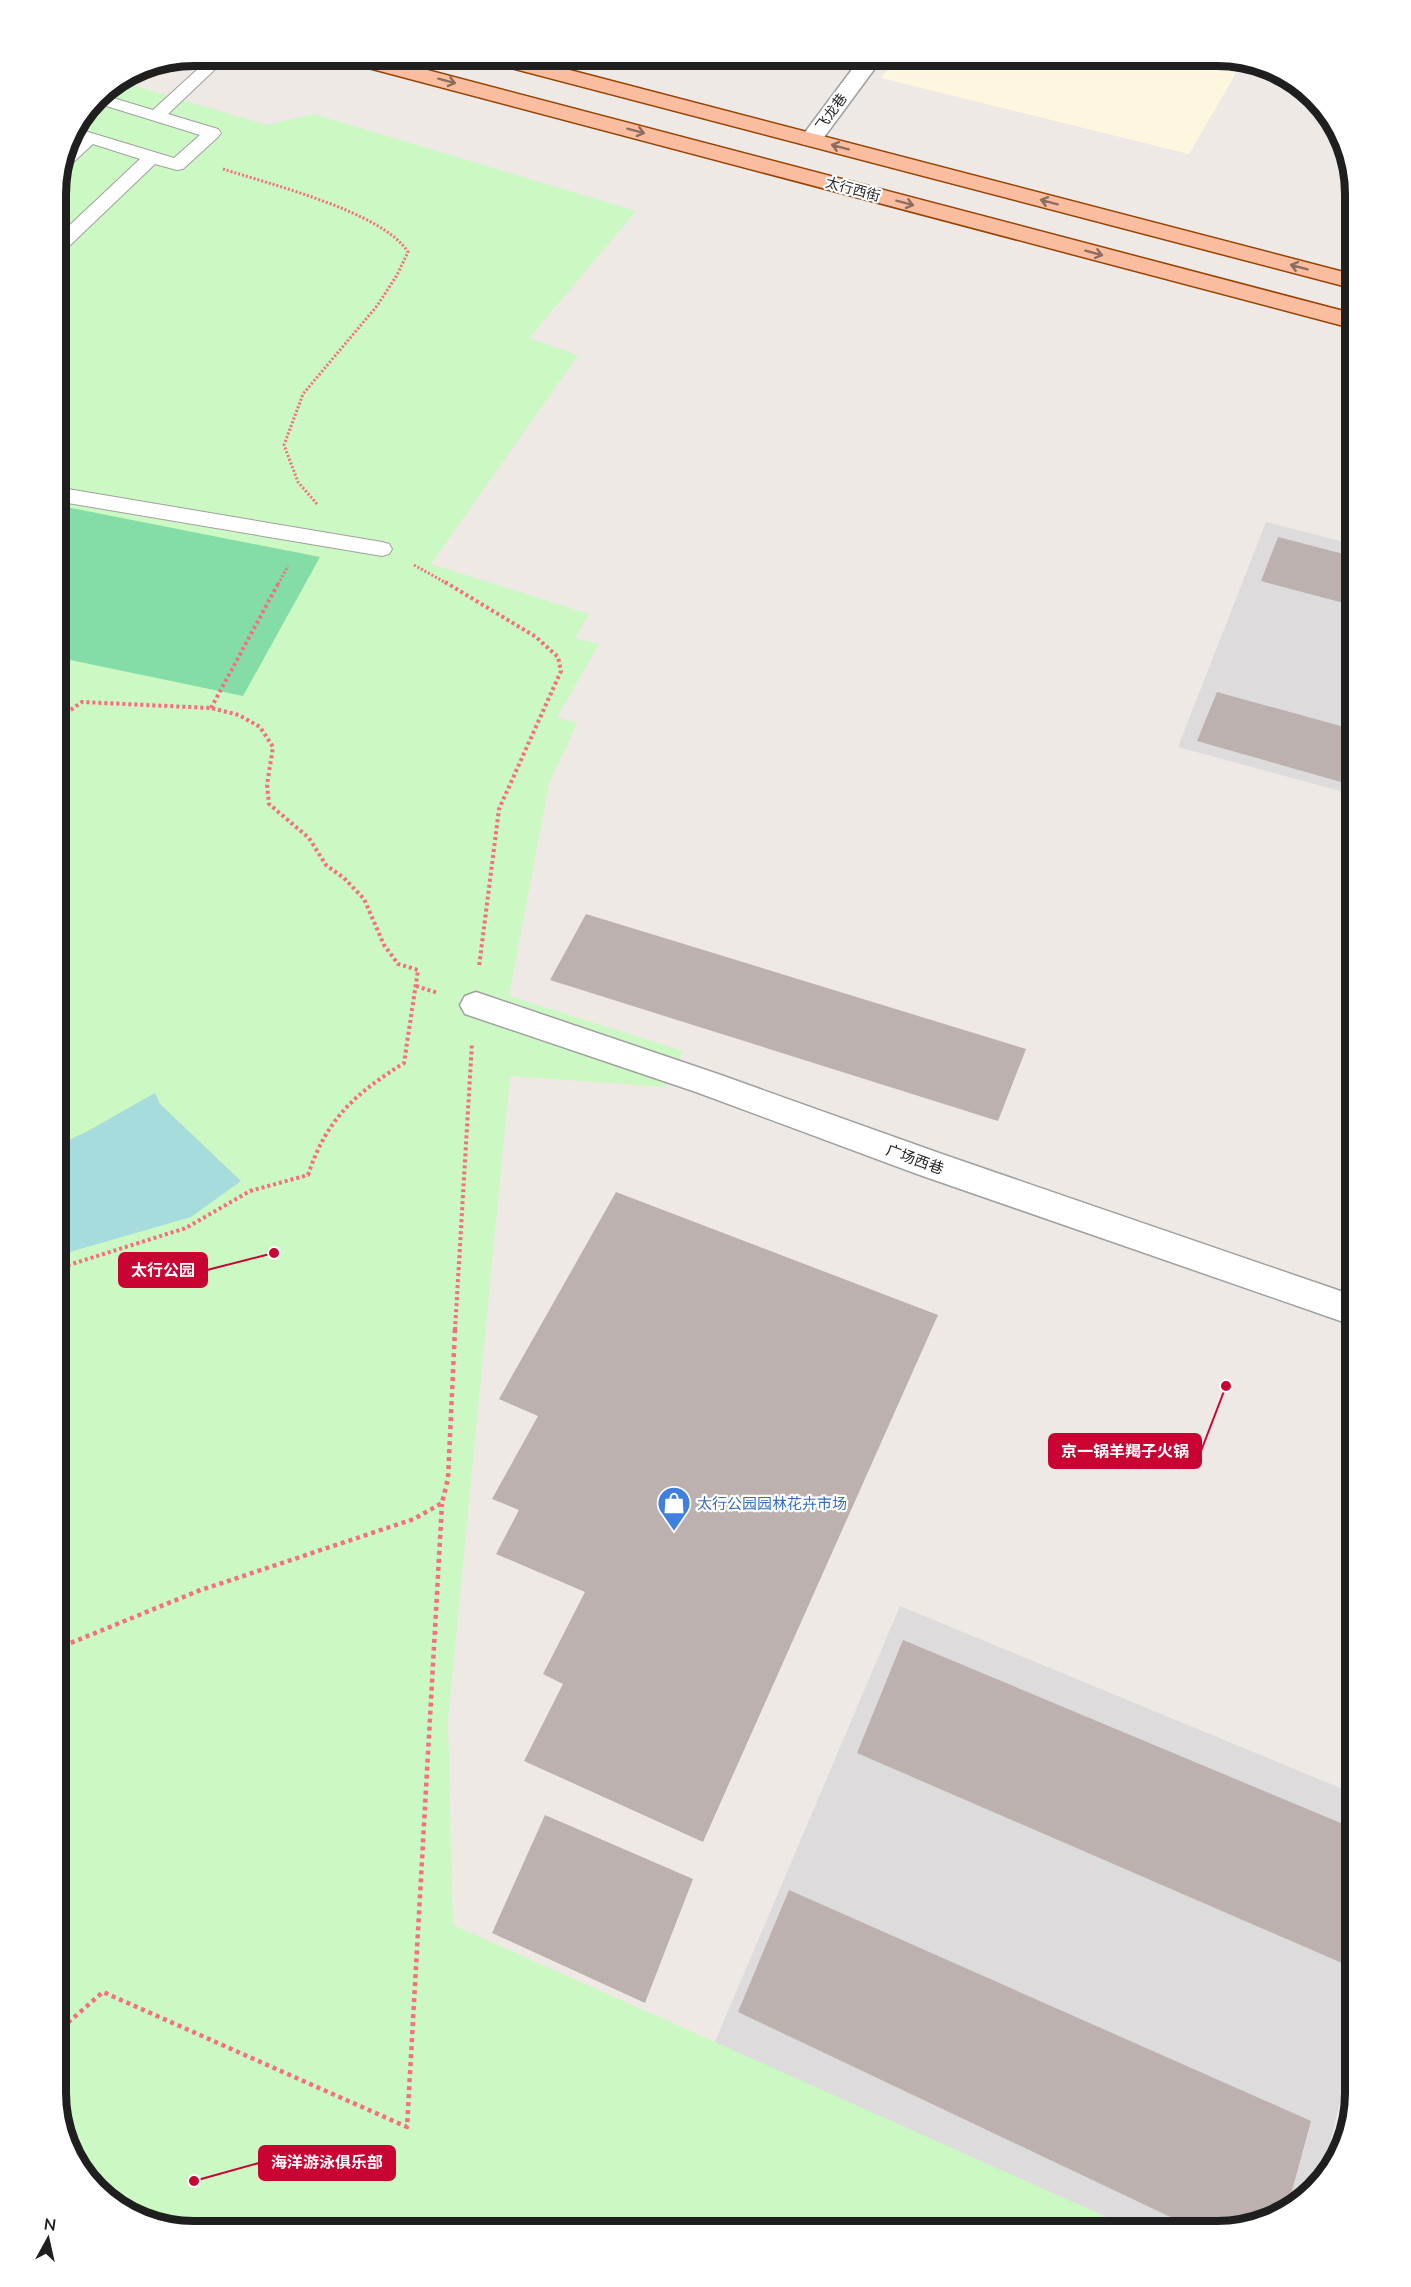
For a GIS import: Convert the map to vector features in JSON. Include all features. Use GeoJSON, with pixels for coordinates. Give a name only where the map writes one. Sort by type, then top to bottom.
{"type":"FeatureCollection","features":[{"type":"Feature","properties":{"kind":"main road","name":"太行西街"},"geometry":{"type":"LineString","coordinates":[[388,66],[1345,319]]}},
{"type":"Feature","properties":{"kind":"main road"},"geometry":{"type":"LineString","coordinates":[[530,66],[1345,279]]}},
{"type":"Feature","properties":{"kind":"street","name":"飞龙巷"},"geometry":{"type":"LineString","coordinates":[[811,139],[866,66]]}},
{"type":"Feature","properties":{"kind":"street","name":"广场西巷"},"geometry":{"type":"LineString","coordinates":[[476,1005],[698,1080],[940,1168],[1345,1307]]}},
{"type":"Feature","properties":{"kind":"lane"},"geometry":{"type":"LineString","coordinates":[[156,116],[210,66]]}},
{"type":"Feature","properties":{"kind":"lane"},"geometry":{"type":"LineString","coordinates":[[81,135],[177,165],[212,133],[106,101]]}},
{"type":"Feature","properties":{"kind":"lane"},"geometry":{"type":"LineString","coordinates":[[73,153],[90,138]]}},
{"type":"Feature","properties":{"kind":"lane"},"geometry":{"type":"LineString","coordinates":[[66,239],[152,157]]}},
{"type":"Feature","properties":{"kind":"lane"},"geometry":{"type":"LineString","coordinates":[[66,496],[382,549]]}},
{"type":"Feature","properties":{"kind":"path"},"geometry":{"type":"LineString","coordinates":[[186,157],[332,205],[377,226],[401,241],[408,252],[397,275],[377,306],[303,394],[285,446],[298,482],[324,512]]}},
{"type":"Feature","properties":{"kind":"path"},"geometry":{"type":"LineString","coordinates":[[211,708],[304,536]]}},
{"type":"Feature","properties":{"kind":"path"},"geometry":{"type":"LineString","coordinates":[[66,2024],[103,1992],[407,2127],[442,1503],[448,1478],[466,1116],[483,920],[499,808],[561,671],[558,656],[538,638],[447,582],[382,549]]}},
{"type":"Feature","properties":{"kind":"path"},"geometry":{"type":"LineString","coordinates":[[66,713],[82,702],[174,705],[211,708],[239,716],[260,726],[273,747],[267,785],[270,804],[309,838],[326,865],[344,878],[364,899],[384,945],[398,964],[418,970],[404,1063],[374,1082],[334,1116],[315,1148],[308,1175],[250,1191],[186,1228],[66,1266]]}},
{"type":"Feature","properties":{"kind":"path"},"geometry":{"type":"LineString","coordinates":[[66,1644],[198,1591],[414,1519],[442,1503]]}},
{"type":"Feature","properties":{"kind":"shaded area"},"geometry":{"type":"Polygon","coordinates":[[[890,66],[1239,68],[1189,154],[881,78],[890,66]]]}},
{"type":"Feature","properties":{"kind":"shaded area"},"geometry":{"type":"Polygon","coordinates":[[[1266,522],[1345,542],[1345,792],[1178,747],[1266,522]]]}},
{"type":"Feature","properties":{"kind":"shaded area"},"geometry":{"type":"Polygon","coordinates":[[[900,1606],[1345,1790],[1345,2081],[1326,2161],[1308,2184],[1274,2208],[1234,2220],[1115,2221],[714,2044],[900,1606]]]}},
{"type":"Feature","properties":{"kind":"green space"},"geometry":{"type":"Polygon","coordinates":[[[129,84],[267,125],[314,114],[636,211],[529,338],[578,355],[431,564],[589,614],[575,638],[599,644],[557,717],[577,723],[549,783],[509,996],[683,1051],[665,1087],[510,1076],[448,1720],[453,1925],[1116,2221],[186,2221],[153,2214],[123,2199],[98,2177],[79,2150],[70,2126],[66,2093],[66,186],[70,161],[83,130],[103,103],[129,84]]]}},
{"type":"Feature","properties":{"kind":"green space"},"geometry":{"type":"Polygon","coordinates":[[[66,507],[320,557],[243,696],[66,659],[66,507]]]}},
{"type":"Feature","properties":{"kind":"water"},"geometry":{"type":"Polygon","coordinates":[[[155,1093],[160,1104],[241,1181],[191,1217],[66,1253],[66,1141],[155,1093]]]}},
{"type":"Feature","properties":{"kind":"building"},"geometry":{"type":"Polygon","coordinates":[[[1278,537],[1345,554],[1345,603],[1261,581],[1278,537]]]}},
{"type":"Feature","properties":{"kind":"building"},"geometry":{"type":"Polygon","coordinates":[[[1217,692],[1345,727],[1345,783],[1197,741],[1217,692]]]}},
{"type":"Feature","properties":{"kind":"building"},"geometry":{"type":"Polygon","coordinates":[[[586,914],[1026,1049],[998,1121],[550,980],[586,914]]]}},
{"type":"Feature","properties":{"kind":"building","name":"太行公园园林花卉市场"},"geometry":{"type":"Polygon","coordinates":[[[616,1192],[938,1315],[703,1842],[524,1761],[563,1684],[543,1674],[585,1592],[496,1554],[519,1510],[492,1499],[538,1416],[499,1399],[616,1192]]]}},
{"type":"Feature","properties":{"kind":"building"},"geometry":{"type":"Polygon","coordinates":[[[903,1640],[1345,1825],[1345,1951],[1342,1963],[857,1753],[903,1640]]]}},
{"type":"Feature","properties":{"kind":"building"},"geometry":{"type":"Polygon","coordinates":[[[545,1815],[693,1879],[645,2003],[492,1933],[545,1815]]]}},
{"type":"Feature","properties":{"kind":"building"},"geometry":{"type":"Polygon","coordinates":[[[789,1890],[1311,2121],[1290,2198],[1274,2208],[1242,2219],[1179,2221],[738,2012],[789,1890]]]}},
{"type":"Feature","properties":{"kind":"place","name":"太行公园"},"geometry":{"type":"Point","coordinates":[274,1253]}},
{"type":"Feature","properties":{"kind":"place","name":"京一锅羊羯子火锅"},"geometry":{"type":"Point","coordinates":[1226,1386]}},
{"type":"Feature","properties":{"kind":"place","name":"太行公园园林花卉市场"},"geometry":{"type":"Point","coordinates":[674,1532]}},
{"type":"Feature","properties":{"kind":"place","name":"海洋游泳俱乐部"},"geometry":{"type":"Point","coordinates":[194,2181]}}]}
